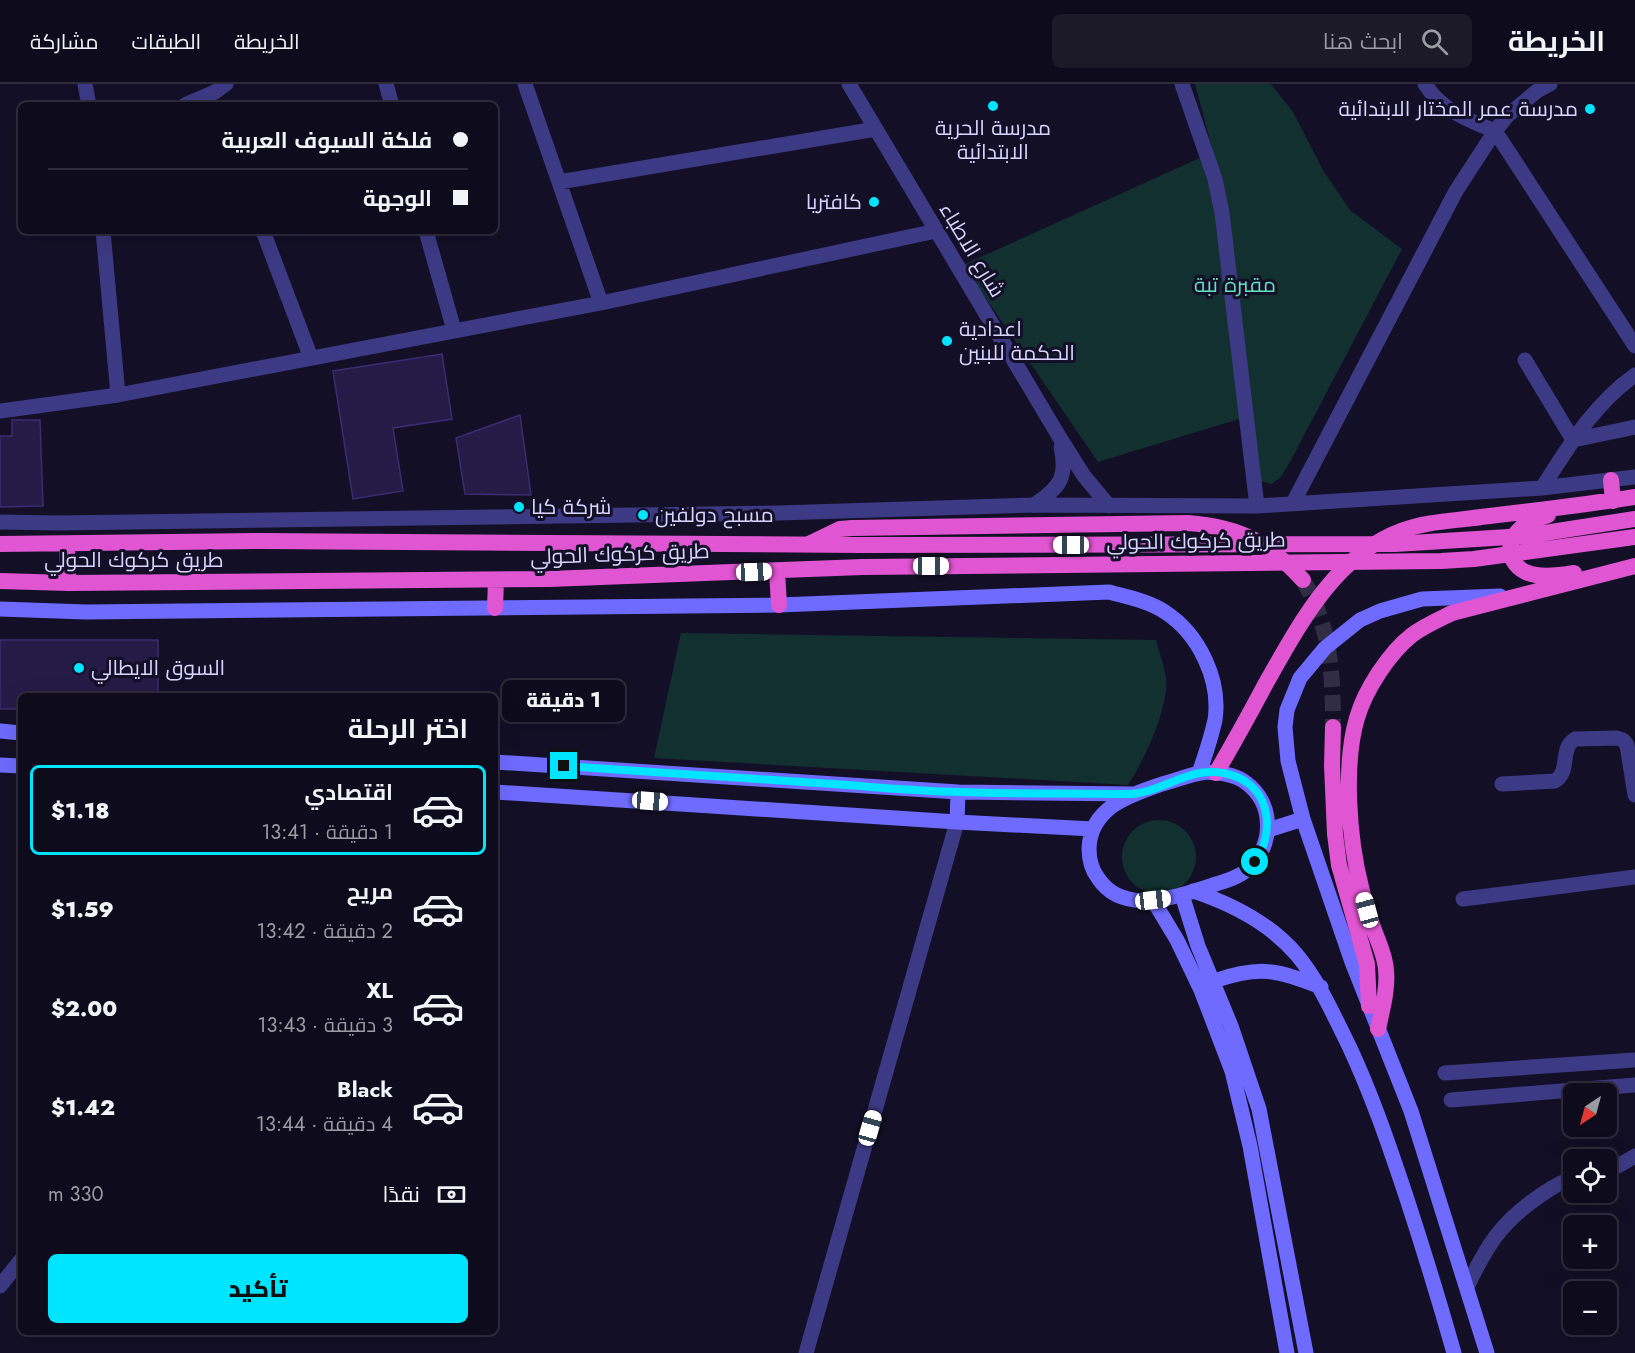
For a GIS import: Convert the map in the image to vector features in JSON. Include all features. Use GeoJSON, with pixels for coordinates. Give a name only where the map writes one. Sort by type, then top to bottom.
{"type":"FeatureCollection","features":[{"type":"Feature","properties":{"kind":"highway"},"geometry":{"type":"LineString","coordinates":[[1611,480],[1613,501]]}},
{"type":"Feature","properties":{"kind":"highway"},"geometry":{"type":"LineString","coordinates":[[1216,773],[1301,624],[1336,578],[1365,550],[1383,538],[1422,525],[1566,508],[1635,497]]}},
{"type":"Feature","properties":{"kind":"highway"},"geometry":{"type":"LineString","coordinates":[[1566,508],[1534,520],[1518,531],[1510,549],[1513,562],[1518,567],[1534,575],[1545,576],[1631,567]]}},
{"type":"Feature","properties":{"kind":"highway","name":"طريق كركوك الحولي"},"geometry":{"type":"LineString","coordinates":[[0,544],[343,541],[806,546],[1395,544],[1525,536],[1635,519]]}},
{"type":"Feature","properties":{"kind":"highway"},"geometry":{"type":"LineString","coordinates":[[806,546],[840,529],[852,528],[1188,523],[1225,529],[1262,543],[1286,562],[1303,580]]}},
{"type":"Feature","properties":{"kind":"highway","name":"طريق كركوك الحولي"},"geometry":{"type":"LineString","coordinates":[[0,581],[68,584],[496,580],[863,567],[1441,561],[1474,560],[1635,537]]}},
{"type":"Feature","properties":{"kind":"highway"},"geometry":{"type":"LineString","coordinates":[[68,544],[68,584]]}},
{"type":"Feature","properties":{"kind":"highway"},"geometry":{"type":"LineString","coordinates":[[1378,1029],[1386,971],[1384,954],[1361,889],[1350,825],[1352,740],[1362,705],[1397,648],[1412,634],[1452,613],[1631,567]]}},
{"type":"Feature","properties":{"kind":"highway"},"geometry":{"type":"LineString","coordinates":[[777,571],[779,605]]}},
{"type":"Feature","properties":{"kind":"highway"},"geometry":{"type":"LineString","coordinates":[[495,608],[496,580]]}},
{"type":"Feature","properties":{"kind":"highway"},"geometry":{"type":"LineString","coordinates":[[1333,727],[1332,776],[1339,865],[1367,964],[1369,1006]]}},
{"type":"Feature","properties":{"kind":"main road"},"geometry":{"type":"LineString","coordinates":[[0,609],[86,612],[779,605],[1108,592],[1137,599],[1165,612],[1188,632],[1205,658],[1214,687],[1215,718],[1199,773]]}},
{"type":"Feature","properties":{"kind":"main road"},"geometry":{"type":"LineString","coordinates":[[1487,1353],[1410,1111],[1369,1006],[1303,819],[1288,761],[1284,727],[1292,693],[1300,678],[1325,648],[1360,620],[1401,604],[1422,599],[1522,595]]}},
{"type":"Feature","properties":{"kind":"main road"},"geometry":{"type":"LineString","coordinates":[[0,731],[18,733]]}},
{"type":"Feature","properties":{"kind":"main road"},"geometry":{"type":"LineString","coordinates":[[498,762],[958,792],[1134,794]]}},
{"type":"Feature","properties":{"kind":"main road"},"geometry":{"type":"LineString","coordinates":[[0,765],[18,766]]}},
{"type":"Feature","properties":{"kind":"main road"},"geometry":{"type":"LineString","coordinates":[[1199,773],[1216,773],[1244,781],[1257,794],[1266,810],[1268,830],[1261,853],[1247,870],[1238,877],[1187,893],[1153,900],[1129,899],[1119,896],[1102,884],[1092,866],[1089,845],[1100,816],[1107,809],[1134,794],[1199,773]]}},
{"type":"Feature","properties":{"kind":"main road"},"geometry":{"type":"LineString","coordinates":[[498,792],[1094,829]]}},
{"type":"Feature","properties":{"kind":"main road"},"geometry":{"type":"LineString","coordinates":[[957,822],[958,792]]}},
{"type":"Feature","properties":{"kind":"main road"},"geometry":{"type":"LineString","coordinates":[[1268,830],[1303,819]]}},
{"type":"Feature","properties":{"kind":"main road"},"geometry":{"type":"LineString","coordinates":[[1187,893],[1198,946],[1214,981],[1259,1109],[1306,1353]]}},
{"type":"Feature","properties":{"kind":"main road"},"geometry":{"type":"LineString","coordinates":[[1187,893],[1227,904],[1261,923],[1295,953],[1321,987],[1382,1124],[1431,1271],[1454,1353]]}},
{"type":"Feature","properties":{"kind":"main road"},"geometry":{"type":"LineString","coordinates":[[1153,900],[1177,940],[1219,1034],[1232,1071],[1254,1167],[1287,1353]]}},
{"type":"Feature","properties":{"kind":"main road"},"geometry":{"type":"LineString","coordinates":[[1214,981],[1262,971],[1289,975],[1321,987]]}},
{"type":"Feature","properties":{"kind":"main road"},"geometry":{"type":"LineString","coordinates":[[1254,1167],[1271,1162]]}},
{"type":"Feature","properties":{"kind":"street"},"geometry":{"type":"LineString","coordinates":[[85,84],[88,102]]}},
{"type":"Feature","properties":{"kind":"street"},"geometry":{"type":"LineString","coordinates":[[386,84],[391,102]]}},
{"type":"Feature","properties":{"kind":"street"},"geometry":{"type":"LineString","coordinates":[[525,84],[601,303]]}},
{"type":"Feature","properties":{"kind":"street","name":"شارع الاطباء"},"geometry":{"type":"LineString","coordinates":[[849,84],[1059,438],[1084,476],[1109,506]]}},
{"type":"Feature","properties":{"kind":"street"},"geometry":{"type":"LineString","coordinates":[[1182,84],[1215,179],[1222,213],[1257,506]]}},
{"type":"Feature","properties":{"kind":"street"},"geometry":{"type":"LineString","coordinates":[[1425,84],[1442,103],[1459,116],[1495,131],[1635,346]]}},
{"type":"Feature","properties":{"kind":"street"},"geometry":{"type":"LineString","coordinates":[[1293,503],[1456,191],[1495,131],[1521,104],[1550,84]]}},
{"type":"Feature","properties":{"kind":"street"},"geometry":{"type":"LineString","coordinates":[[192,102],[218,91]]}},
{"type":"Feature","properties":{"kind":"street"},"geometry":{"type":"LineString","coordinates":[[559,182],[876,129]]}},
{"type":"Feature","properties":{"kind":"street"},"geometry":{"type":"LineString","coordinates":[[0,411],[118,394],[601,303],[936,231]]}},
{"type":"Feature","properties":{"kind":"street"},"geometry":{"type":"LineString","coordinates":[[103,234],[118,394]]}},
{"type":"Feature","properties":{"kind":"street"},"geometry":{"type":"LineString","coordinates":[[264,234],[311,358]]}},
{"type":"Feature","properties":{"kind":"street"},"geometry":{"type":"LineString","coordinates":[[427,234],[454,330]]}},
{"type":"Feature","properties":{"kind":"street"},"geometry":{"type":"LineString","coordinates":[[1526,360],[1573,440]]}},
{"type":"Feature","properties":{"kind":"street"},"geometry":{"type":"LineString","coordinates":[[1542,488],[1573,440],[1605,399],[1635,375]]}},
{"type":"Feature","properties":{"kind":"street"},"geometry":{"type":"LineString","coordinates":[[1573,440],[1635,427]]}},
{"type":"Feature","properties":{"kind":"street","name":"شارع الاطباء"},"geometry":{"type":"LineString","coordinates":[[1034,505],[1055,490],[1063,474],[1064,465],[1059,438]]}},
{"type":"Feature","properties":{"kind":"street"},"geometry":{"type":"LineString","coordinates":[[0,522],[779,513],[1034,505],[1257,506],[1542,488],[1635,477]]}},
{"type":"Feature","properties":{"kind":"street"},"geometry":{"type":"LineString","coordinates":[[1502,784],[1555,781],[1564,772],[1567,747],[1570,742],[1575,739],[1617,738],[1623,740],[1627,746],[1635,795]]}},
{"type":"Feature","properties":{"kind":"street"},"geometry":{"type":"LineString","coordinates":[[806,1353],[957,822]]}},
{"type":"Feature","properties":{"kind":"street"},"geometry":{"type":"LineString","coordinates":[[1463,899],[1635,878]]}},
{"type":"Feature","properties":{"kind":"street"},"geometry":{"type":"LineString","coordinates":[[1445,1073],[1635,1060]]}},
{"type":"Feature","properties":{"kind":"street"},"geometry":{"type":"LineString","coordinates":[[1562,1066],[1563,1083]]}},
{"type":"Feature","properties":{"kind":"street"},"geometry":{"type":"LineString","coordinates":[[1617,1086],[1635,1084]]}},
{"type":"Feature","properties":{"kind":"street"},"geometry":{"type":"LineString","coordinates":[[1451,1100],[1563,1090]]}},
{"type":"Feature","properties":{"kind":"street"},"geometry":{"type":"LineString","coordinates":[[1617,1167],[1633,1162]]}},
{"type":"Feature","properties":{"kind":"street"},"geometry":{"type":"LineString","coordinates":[[1467,1287],[1491,1240],[1511,1217],[1550,1189],[1563,1183]]}},
{"type":"Feature","properties":{"kind":"street"},"geometry":{"type":"LineString","coordinates":[[0,1286],[18,1264]]}},
{"type":"Feature","properties":{"kind":"green space","name":"مقبرة تبة"},"geometry":{"type":"Polygon","coordinates":[[[1195,84],[1271,84],[1293,112],[1324,172],[1350,210],[1402,249],[1290,462],[1280,478],[1271,484],[1261,481],[1252,415],[1098,462],[963,265],[1213,152],[1195,84]]]}},
{"type":"Feature","properties":{"kind":"green space"},"geometry":{"type":"Polygon","coordinates":[[[681,633],[1156,640],[1165,671],[1166,690],[1161,715],[1152,739],[1128,785],[654,758],[681,633]]]}},
{"type":"Feature","properties":{"kind":"green space"},"geometry":{"type":"Polygon","coordinates":[[[1152,820],[1166,820],[1180,826],[1190,836],[1196,850],[1194,871],[1180,888],[1166,894],[1152,894],[1138,888],[1128,878],[1122,864],[1122,850],[1128,836],[1138,826],[1152,820]]]}},
{"type":"Feature","properties":{"kind":"building"},"geometry":{"type":"Polygon","coordinates":[[[442,354],[452,419],[393,428],[403,491],[353,499],[333,371],[442,354]]]}},
{"type":"Feature","properties":{"kind":"building"},"geometry":{"type":"Polygon","coordinates":[[[520,415],[531,495],[465,494],[456,438],[520,415]]]}},
{"type":"Feature","properties":{"kind":"building"},"geometry":{"type":"Polygon","coordinates":[[[12,420],[40,420],[43,506],[0,507],[0,436],[12,436],[12,420]]]}},
{"type":"Feature","properties":{"kind":"building","name":"السوق الايطالي"},"geometry":{"type":"Polygon","coordinates":[[[0,640],[158,640],[158,693],[18,693],[18,709],[0,709],[0,640]]]}},
{"type":"Feature","properties":{"kind":"tunnel"},"geometry":{"type":"LineString","coordinates":[[1303,580],[1312,597],[1327,642],[1332,684],[1333,727]]}},
{"type":"Feature","properties":{"kind":"place","name":"مدرسة الحرية الابتدائية"},"geometry":{"type":"Point","coordinates":[993,106]}},
{"type":"Feature","properties":{"kind":"place","name":"مدرسة عمر المختار الابتدائية"},"geometry":{"type":"Point","coordinates":[1590,109]}},
{"type":"Feature","properties":{"kind":"place","name":"کافتریا"},"geometry":{"type":"Point","coordinates":[874,202]}},
{"type":"Feature","properties":{"kind":"place","name":"اعدادية الحكمة للبنين"},"geometry":{"type":"Point","coordinates":[947,341]}},
{"type":"Feature","properties":{"kind":"place","name":"شركة كيا"},"geometry":{"type":"Point","coordinates":[519,507]}},
{"type":"Feature","properties":{"kind":"place","name":"مسبح دولفين"},"geometry":{"type":"Point","coordinates":[643,515]}},
{"type":"Feature","properties":{"kind":"place","name":"السوق الايطالي"},"geometry":{"type":"Point","coordinates":[79,668]}},
{"type":"Feature","properties":{"kind":"route"},"geometry":{"type":"LineString","coordinates":[[564,766],[958,792],[1134,794],[1192,775],[1206,772],[1226,774],[1244,781],[1251,787],[1266,810],[1268,830],[1266,842],[1255,862]]}}]}
